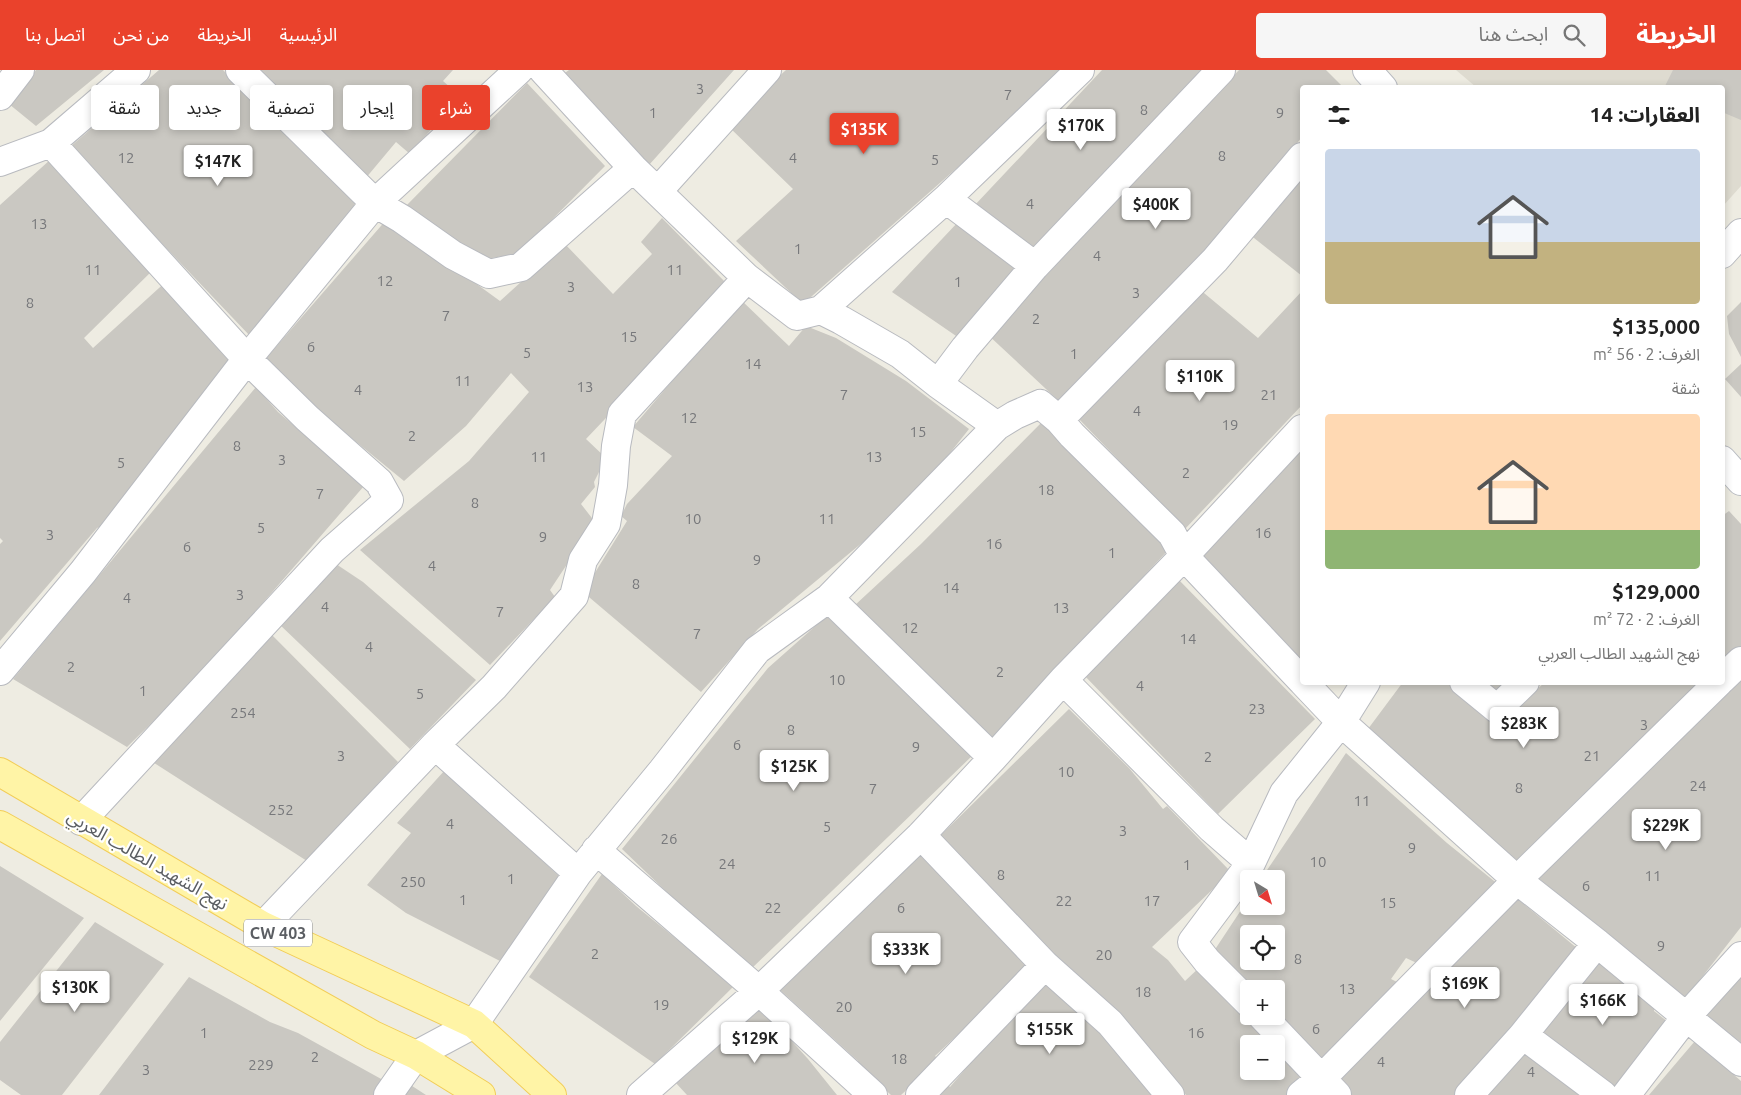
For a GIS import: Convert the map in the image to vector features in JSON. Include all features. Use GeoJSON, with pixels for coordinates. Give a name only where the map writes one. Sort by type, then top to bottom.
{"type":"FeatureCollection","features":[{"type":"Feature","properties":{"kind":"main road","name":"نهج الشهيد الطالب العربي"},"geometry":{"type":"LineString","coordinates":[[0,772],[264,926],[474,1024],[552,1095]]}},
{"type":"Feature","properties":{"kind":"main road","name":"CW 403"},"geometry":{"type":"LineString","coordinates":[[0,825],[374,1035],[416,1054],[481,1095]]}},
{"type":"Feature","properties":{"kind":"street"},"geometry":{"type":"LineString","coordinates":[[0,96],[20,70]]}},
{"type":"Feature","properties":{"kind":"street"},"geometry":{"type":"LineString","coordinates":[[0,162],[51,143],[136,70]]}},
{"type":"Feature","properties":{"kind":"street"},"geometry":{"type":"LineString","coordinates":[[240,70],[375,203],[402,219],[453,255],[489,274],[522,267],[633,168]]}},
{"type":"Feature","properties":{"kind":"street"},"geometry":{"type":"LineString","coordinates":[[0,671],[83,572],[247,359],[375,203],[519,70]]}},
{"type":"Feature","properties":{"kind":"street"},"geometry":{"type":"LineString","coordinates":[[543,70],[633,168],[747,278],[797,316],[821,310],[946,200],[1080,70]]}},
{"type":"Feature","properties":{"kind":"street"},"geometry":{"type":"LineString","coordinates":[[658,191],[766,70]]}},
{"type":"Feature","properties":{"kind":"street"},"geometry":{"type":"LineString","coordinates":[[938,384],[965,348],[1036,266],[1221,70]]}},
{"type":"Feature","properties":{"kind":"street"},"geometry":{"type":"LineString","coordinates":[[51,143],[247,359],[314,425],[379,482],[389,500],[332,550],[81,820]]}},
{"type":"Feature","properties":{"kind":"street"},"geometry":{"type":"LineString","coordinates":[[1059,420],[1215,260],[1300,158]]}},
{"type":"Feature","properties":{"kind":"street"},"geometry":{"type":"LineString","coordinates":[[946,200],[1036,266]]}},
{"type":"Feature","properties":{"kind":"street"},"geometry":{"type":"LineString","coordinates":[[1725,251],[1741,233]]}},
{"type":"Feature","properties":{"kind":"street"},"geometry":{"type":"LineString","coordinates":[[264,926],[435,745],[494,687],[574,596],[583,560],[606,524],[622,414],[747,278]]}},
{"type":"Feature","properties":{"kind":"street"},"geometry":{"type":"LineString","coordinates":[[821,310],[900,354],[997,426]]}},
{"type":"Feature","properties":{"kind":"street"},"geometry":{"type":"LineString","coordinates":[[388,1095],[416,1054],[474,1024],[578,873],[662,771],[757,650],[829,598],[997,426],[1015,415],[1040,404],[1059,420],[1172,534],[1184,556],[1300,679]]}},
{"type":"Feature","properties":{"kind":"street"},"geometry":{"type":"LineString","coordinates":[[641,1095],[759,990],[921,835],[1063,680],[1184,556],[1300,431]]}},
{"type":"Feature","properties":{"kind":"street"},"geometry":{"type":"LineString","coordinates":[[829,598],[993,758]]}},
{"type":"Feature","properties":{"kind":"street"},"geometry":{"type":"LineString","coordinates":[[1725,676],[1741,661]]}},
{"type":"Feature","properties":{"kind":"street"},"geometry":{"type":"LineString","coordinates":[[1063,680],[1212,829],[1251,863]]}},
{"type":"Feature","properties":{"kind":"street"},"geometry":{"type":"LineString","coordinates":[[1306,685],[1341,722],[1516,880],[1597,943],[1741,1062]]}},
{"type":"Feature","properties":{"kind":"street"},"geometry":{"type":"LineString","coordinates":[[1240,994],[1192,942],[1251,863],[1284,793],[1341,722],[1364,685]]}},
{"type":"Feature","properties":{"kind":"street"},"geometry":{"type":"LineString","coordinates":[[1468,685],[1497,710],[1522,685]]}},
{"type":"Feature","properties":{"kind":"street"},"geometry":{"type":"LineString","coordinates":[[1300,1095],[1329,1086],[1516,880],[1716,685]]}},
{"type":"Feature","properties":{"kind":"street"},"geometry":{"type":"LineString","coordinates":[[435,745],[578,873]]}},
{"type":"Feature","properties":{"kind":"street"},"geometry":{"type":"LineString","coordinates":[[921,835],[1045,965],[1110,1023],[1170,1095]]}},
{"type":"Feature","properties":{"kind":"street"},"geometry":{"type":"LineString","coordinates":[[596,850],[759,990],[873,1095]]}},
{"type":"Feature","properties":{"kind":"street"},"geometry":{"type":"LineString","coordinates":[[1469,1095],[1523,1035],[1597,943]]}},
{"type":"Feature","properties":{"kind":"street"},"geometry":{"type":"LineString","coordinates":[[1626,1095],[1686,1017],[1741,956]]}},
{"type":"Feature","properties":{"kind":"street"},"geometry":{"type":"LineString","coordinates":[[920,1095],[1045,965]]}},
{"type":"Feature","properties":{"kind":"street"},"geometry":{"type":"LineString","coordinates":[[1271,1025],[1329,1086]]}},
{"type":"Feature","properties":{"kind":"street"},"geometry":{"type":"LineString","coordinates":[[1523,1035],[1603,1095]]}},
{"type":"Feature","properties":{"kind":"shaded area"},"geometry":{"type":"Polygon","coordinates":[[[1456,70],[1741,70],[1741,186],[1725,204],[1725,85],[1474,85],[1456,70]]]}},
{"type":"Feature","properties":{"kind":"building"},"geometry":{"type":"Polygon","coordinates":[[[36,70],[104,70],[36,126],[9,104],[36,70]]]}},
{"type":"Feature","properties":{"kind":"building"},"geometry":{"type":"Polygon","coordinates":[[[159,70],[223,70],[238,85],[169,85],[169,130],[240,130],[240,87],[250,97],[250,130],[282,130],[359,208],[251,337],[70,147],[91,129],[159,130],[159,85],[142,85],[159,70]]]}},
{"type":"Feature","properties":{"kind":"building"},"geometry":{"type":"Polygon","coordinates":[[[254,70],[453,70],[443,81],[448,85],[422,85],[422,130],[431,130],[410,154],[396,142],[365,179],[315,130],[333,130],[333,85],[269,85],[254,70]]]}},
{"type":"Feature","properties":{"kind":"building"},"geometry":{"type":"Polygon","coordinates":[[[569,70],[734,70],[649,165],[562,75],[569,70]]]}},
{"type":"Feature","properties":{"kind":"building"},"geometry":{"type":"Polygon","coordinates":[[[786,70],[1064,70],[1001,129],[803,304],[736,241],[793,189],[727,125],[786,70]]]}},
{"type":"Feature","properties":{"kind":"building"},"geometry":{"type":"Polygon","coordinates":[[[1102,70],[1205,70],[1036,255],[974,206],[1102,70]]]}},
{"type":"Feature","properties":{"kind":"building"},"geometry":{"type":"Polygon","coordinates":[[[1239,70],[1326,70],[1341,85],[1300,85],[1300,139],[1186,281],[1061,403],[986,333],[1239,70]]]}},
{"type":"Feature","properties":{"kind":"building"},"geometry":{"type":"Polygon","coordinates":[[[1673,70],[1741,70],[1741,120],[1725,113],[1725,85],[1666,85],[1673,70]]]}},
{"type":"Feature","properties":{"kind":"building"},"geometry":{"type":"Polygon","coordinates":[[[527,83],[605,166],[519,253],[481,260],[405,207],[481,130],[490,130],[490,121],[527,83]]]}},
{"type":"Feature","properties":{"kind":"building"},"geometry":{"type":"Polygon","coordinates":[[[51,159],[157,266],[84,338],[93,348],[170,278],[231,359],[104,525],[97,528],[0,641],[0,544],[3,541],[0,538],[0,205],[51,159]]]}},
{"type":"Feature","properties":{"kind":"building"},"geometry":{"type":"Polygon","coordinates":[[[1300,174],[1300,274],[1249,234],[1300,174]]]}},
{"type":"Feature","properties":{"kind":"building"},"geometry":{"type":"Polygon","coordinates":[[[662,218],[727,284],[641,381],[586,439],[606,458],[594,482],[595,487],[581,504],[595,522],[550,590],[555,597],[490,665],[360,550],[469,461],[529,392],[511,373],[466,426],[404,481],[261,364],[387,219],[500,301],[564,243],[613,294],[652,254],[641,242],[662,218]]]}},
{"type":"Feature","properties":{"kind":"building"},"geometry":{"type":"Polygon","coordinates":[[[959,221],[1024,270],[962,340],[892,292],[959,221]]]}},
{"type":"Feature","properties":{"kind":"building"},"geometry":{"type":"Polygon","coordinates":[[[1198,288],[1258,338],[1300,293],[1300,407],[1185,529],[1077,417],[1198,288]]]}},
{"type":"Feature","properties":{"kind":"building"},"geometry":{"type":"Polygon","coordinates":[[[741,300],[789,346],[806,326],[836,338],[906,381],[969,429],[901,515],[898,513],[758,629],[701,692],[583,592],[627,521],[621,516],[627,504],[672,456],[633,427],[741,300]]]}},
{"type":"Feature","properties":{"kind":"building"},"geometry":{"type":"Polygon","coordinates":[[[1741,302],[1741,357],[1729,334],[1727,316],[1741,302]]]}},
{"type":"Feature","properties":{"kind":"building"},"geometry":{"type":"Polygon","coordinates":[[[1741,364],[1741,397],[1725,379],[1741,364]]]}},
{"type":"Feature","properties":{"kind":"building"},"geometry":{"type":"Polygon","coordinates":[[[256,387],[278,412],[364,486],[214,662],[127,747],[13,679],[256,387]]]}},
{"type":"Feature","properties":{"kind":"building"},"geometry":{"type":"Polygon","coordinates":[[[1043,421],[1171,547],[990,740],[854,606],[921,544],[1043,421]]]}},
{"type":"Feature","properties":{"kind":"building"},"geometry":{"type":"Polygon","coordinates":[[[1300,448],[1300,666],[1199,559],[1300,448]]]}},
{"type":"Feature","properties":{"kind":"building"},"geometry":{"type":"Polygon","coordinates":[[[1729,511],[1741,524],[1741,648],[1725,663],[1725,514],[1729,511]]]}},
{"type":"Feature","properties":{"kind":"building"},"geometry":{"type":"Polygon","coordinates":[[[336,564],[363,582],[476,680],[410,749],[278,623],[336,564]]]}},
{"type":"Feature","properties":{"kind":"building"},"geometry":{"type":"Polygon","coordinates":[[[1178,579],[1315,719],[1218,814],[1082,673],[1178,579]]]}},
{"type":"Feature","properties":{"kind":"building"},"geometry":{"type":"Polygon","coordinates":[[[829,614],[973,755],[749,971],[622,849],[768,668],[829,614]]]}},
{"type":"Feature","properties":{"kind":"building"},"geometry":{"type":"Polygon","coordinates":[[[270,633],[398,762],[307,861],[148,759],[270,633]]]}},
{"type":"Feature","properties":{"kind":"building"},"geometry":{"type":"Polygon","coordinates":[[[1741,671],[1741,927],[1685,999],[1531,872],[1741,671]]]}},
{"type":"Feature","properties":{"kind":"building"},"geometry":{"type":"Polygon","coordinates":[[[1401,685],[1457,685],[1500,724],[1542,685],[1703,685],[1519,866],[1368,729],[1401,685]]]}},
{"type":"Feature","properties":{"kind":"building"},"geometry":{"type":"Polygon","coordinates":[[[1476,685],[1503,685],[1491,698],[1476,685]]]}},
{"type":"Feature","properties":{"kind":"building"},"geometry":{"type":"Polygon","coordinates":[[[1069,709],[1129,768],[1163,809],[1167,806],[1231,872],[1152,947],[1168,960],[1185,981],[1201,966],[1240,1007],[1240,1025],[1257,1025],[1266,1035],[1240,1035],[1240,1080],[1285,1080],[1285,1054],[1307,1077],[1286,1095],[1186,1095],[1113,1013],[936,840],[1069,709]]]}},
{"type":"Feature","properties":{"kind":"building"},"geometry":{"type":"Polygon","coordinates":[[[1346,753],[1447,843],[1499,885],[1419,964],[1406,958],[1391,979],[1397,982],[1318,1066],[1284,1025],[1285,980],[1240,980],[1212,954],[1240,912],[1240,915],[1285,915],[1285,870],[1267,870],[1346,753]]]}},
{"type":"Feature","properties":{"kind":"building"},"geometry":{"type":"Polygon","coordinates":[[[445,770],[562,879],[500,961],[406,913],[367,885],[411,833],[397,823],[445,770]]]}},
{"type":"Feature","properties":{"kind":"building"},"geometry":{"type":"Polygon","coordinates":[[[925,849],[1030,967],[935,1056],[939,1060],[901,1095],[891,1095],[856,1063],[858,1061],[779,989],[925,849]]]}},
{"type":"Feature","properties":{"kind":"building"},"geometry":{"type":"Polygon","coordinates":[[[0,866],[84,918],[0,1021],[0,866]]]}},
{"type":"Feature","properties":{"kind":"building"},"geometry":{"type":"Polygon","coordinates":[[[602,874],[636,906],[734,986],[655,1064],[529,977],[602,874]]]}},
{"type":"Feature","properties":{"kind":"building"},"geometry":{"type":"Polygon","coordinates":[[[1513,895],[1578,949],[1509,1036],[1455,1095],[1346,1095],[1336,1084],[1513,895]]]}},
{"type":"Feature","properties":{"kind":"building"},"geometry":{"type":"Polygon","coordinates":[[[95,922],[164,964],[62,1095],[21,1095],[0,1080],[0,1042],[95,922]]]}},
{"type":"Feature","properties":{"kind":"building"},"geometry":{"type":"Polygon","coordinates":[[[1597,958],[1654,1004],[1654,1011],[1668,1022],[1615,1094],[1535,1033],[1597,958]]]}},
{"type":"Feature","properties":{"kind":"building"},"geometry":{"type":"Polygon","coordinates":[[[1741,972],[1741,1048],[1702,1016],[1741,972]]]}},
{"type":"Feature","properties":{"kind":"building"},"geometry":{"type":"Polygon","coordinates":[[[189,977],[270,1022],[298,1033],[383,1080],[374,1095],[99,1095],[189,977]]]}},
{"type":"Feature","properties":{"kind":"building"},"geometry":{"type":"Polygon","coordinates":[[[1044,977],[1105,1032],[1160,1095],[937,1095],[947,1084],[950,1087],[1044,977]]]}},
{"type":"Feature","properties":{"kind":"building"},"geometry":{"type":"Polygon","coordinates":[[[759,1005],[808,1059],[837,1095],[687,1095],[675,1082],[759,1005]]]}},
{"type":"Feature","properties":{"kind":"building"},"geometry":{"type":"Polygon","coordinates":[[[1695,1041],[1741,1081],[1741,1095],[1649,1095],[1695,1041]]]}},
{"type":"Feature","properties":{"kind":"building"},"geometry":{"type":"Polygon","coordinates":[[[1525,1046],[1587,1095],[1486,1095],[1525,1046]]]}},
{"type":"Feature","properties":{"kind":"building"},"geometry":{"type":"Polygon","coordinates":[[[406,1082],[426,1095],[397,1095],[406,1082]]]}}]}
